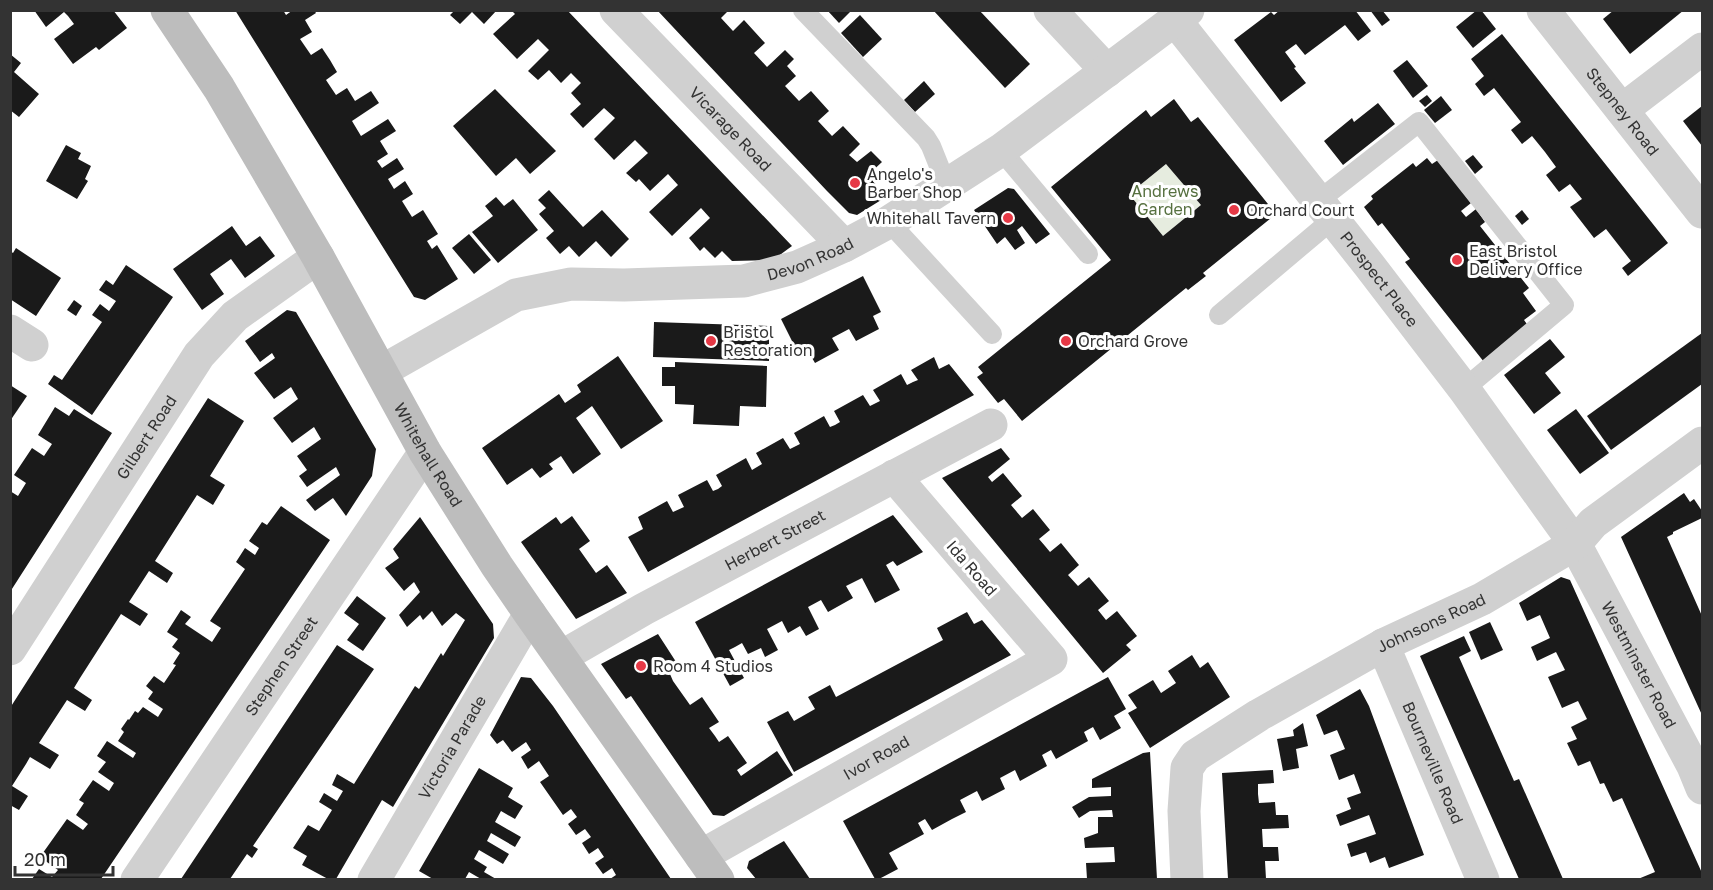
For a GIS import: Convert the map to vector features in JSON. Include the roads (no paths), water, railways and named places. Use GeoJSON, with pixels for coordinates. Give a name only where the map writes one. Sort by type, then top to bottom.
{"type":"FeatureCollection","features":[{"type":"Feature","properties":{"kind":"main road","name":"Whitehall Road"},"geometry":{"type":"LineString","coordinates":[[167,10],[219,88],[318,257],[425,452],[497,566],[709,868]]}},
{"type":"Feature","properties":{"kind":"street","name":"Vicarage Road"},"geometry":{"type":"LineString","coordinates":[[616,10],[844,246]]}},
{"type":"Feature","properties":{"kind":"street"},"geometry":{"type":"LineString","coordinates":[[1050,10],[1107,71]]}},
{"type":"Feature","properties":{"kind":"street","name":"Stepney Road"},"geometry":{"type":"LineString","coordinates":[[1543,10],[1702,212]]}},
{"type":"Feature","properties":{"kind":"street","name":"Devon Road"},"geometry":{"type":"LineString","coordinates":[[382,371],[516,296],[571,284],[624,285],[744,281],[796,267],[844,246],[889,222],[1001,150],[1182,15]]}},
{"type":"Feature","properties":{"kind":"street","name":"Prospect Place"},"geometry":{"type":"LineString","coordinates":[[1182,15],[1326,210],[1464,388],[1575,544]]}},
{"type":"Feature","properties":{"kind":"street"},"geometry":{"type":"LineString","coordinates":[[1622,110],[1702,49]]}},
{"type":"Feature","properties":{"kind":"street","name":"Gilbert Road"},"geometry":{"type":"LineString","coordinates":[[15,632],[199,355],[235,316],[318,257]]}},
{"type":"Feature","properties":{"kind":"street","name":"Herbert Street"},"geometry":{"type":"LineString","coordinates":[[561,657],[644,609],[991,425]]}},
{"type":"Feature","properties":{"kind":"street","name":"Johnsons Road"},"geometry":{"type":"LineString","coordinates":[[1187,879],[1184,811],[1187,768],[1195,756],[1259,715],[1383,645],[1482,598],[1575,544],[1593,524],[1702,443]]}},
{"type":"Feature","properties":{"kind":"street","name":"Stephen Street"},"geometry":{"type":"LineString","coordinates":[[137,879],[425,452]]}},
{"type":"Feature","properties":{"kind":"street","name":"Ida Road"},"geometry":{"type":"LineString","coordinates":[[894,476],[1051,659]]}},
{"type":"Feature","properties":{"kind":"street","name":"Westminster Road"},"geometry":{"type":"LineString","coordinates":[[1575,544],[1699,772]]}},
{"type":"Feature","properties":{"kind":"street","name":"Victoria Parade"},"geometry":{"type":"LineString","coordinates":[[374,879],[530,614]]}},
{"type":"Feature","properties":{"kind":"street","name":"Bourneville Road"},"geometry":{"type":"LineString","coordinates":[[1383,645],[1483,879]]}},
{"type":"Feature","properties":{"kind":"street","name":"Ivor Road"},"geometry":{"type":"LineString","coordinates":[[709,868],[1051,659]]}},
{"type":"Feature","properties":{"kind":"lane"},"geometry":{"type":"LineString","coordinates":[[803,10],[926,138],[946,186]]}},
{"type":"Feature","properties":{"kind":"lane"},"geometry":{"type":"LineString","coordinates":[[1219,315],[1419,122],[1564,305],[1464,388]]}},
{"type":"Feature","properties":{"kind":"lane"},"geometry":{"type":"LineString","coordinates":[[1001,150],[1088,254]]}},
{"type":"Feature","properties":{"kind":"lane"},"geometry":{"type":"LineString","coordinates":[[889,222],[992,334]]}},
{"type":"Feature","properties":{"kind":"place","name":"Angelo's Barber Shop"},"geometry":{"type":"Point","coordinates":[855,183]}},
{"type":"Feature","properties":{"kind":"place","name":"Orchard Court"},"geometry":{"type":"Point","coordinates":[1234,210]}},
{"type":"Feature","properties":{"kind":"place","name":"Whitehall Tavern"},"geometry":{"type":"Point","coordinates":[1008,218]}},
{"type":"Feature","properties":{"kind":"place","name":"East Bristol Delivery Office"},"geometry":{"type":"Point","coordinates":[1457,260]}},
{"type":"Feature","properties":{"kind":"place","name":"Bristol Restoration"},"geometry":{"type":"Point","coordinates":[711,341]}},
{"type":"Feature","properties":{"kind":"place","name":"Orchard Grove"},"geometry":{"type":"Point","coordinates":[1066,341]}},
{"type":"Feature","properties":{"kind":"place","name":"Room 4 Studios"},"geometry":{"type":"Point","coordinates":[641,666]}},
{"type":"Feature","properties":{"kind":"park label","name":"Andrews Garden"},"geometry":{"type":"Point","coordinates":[1165,200]}}]}
